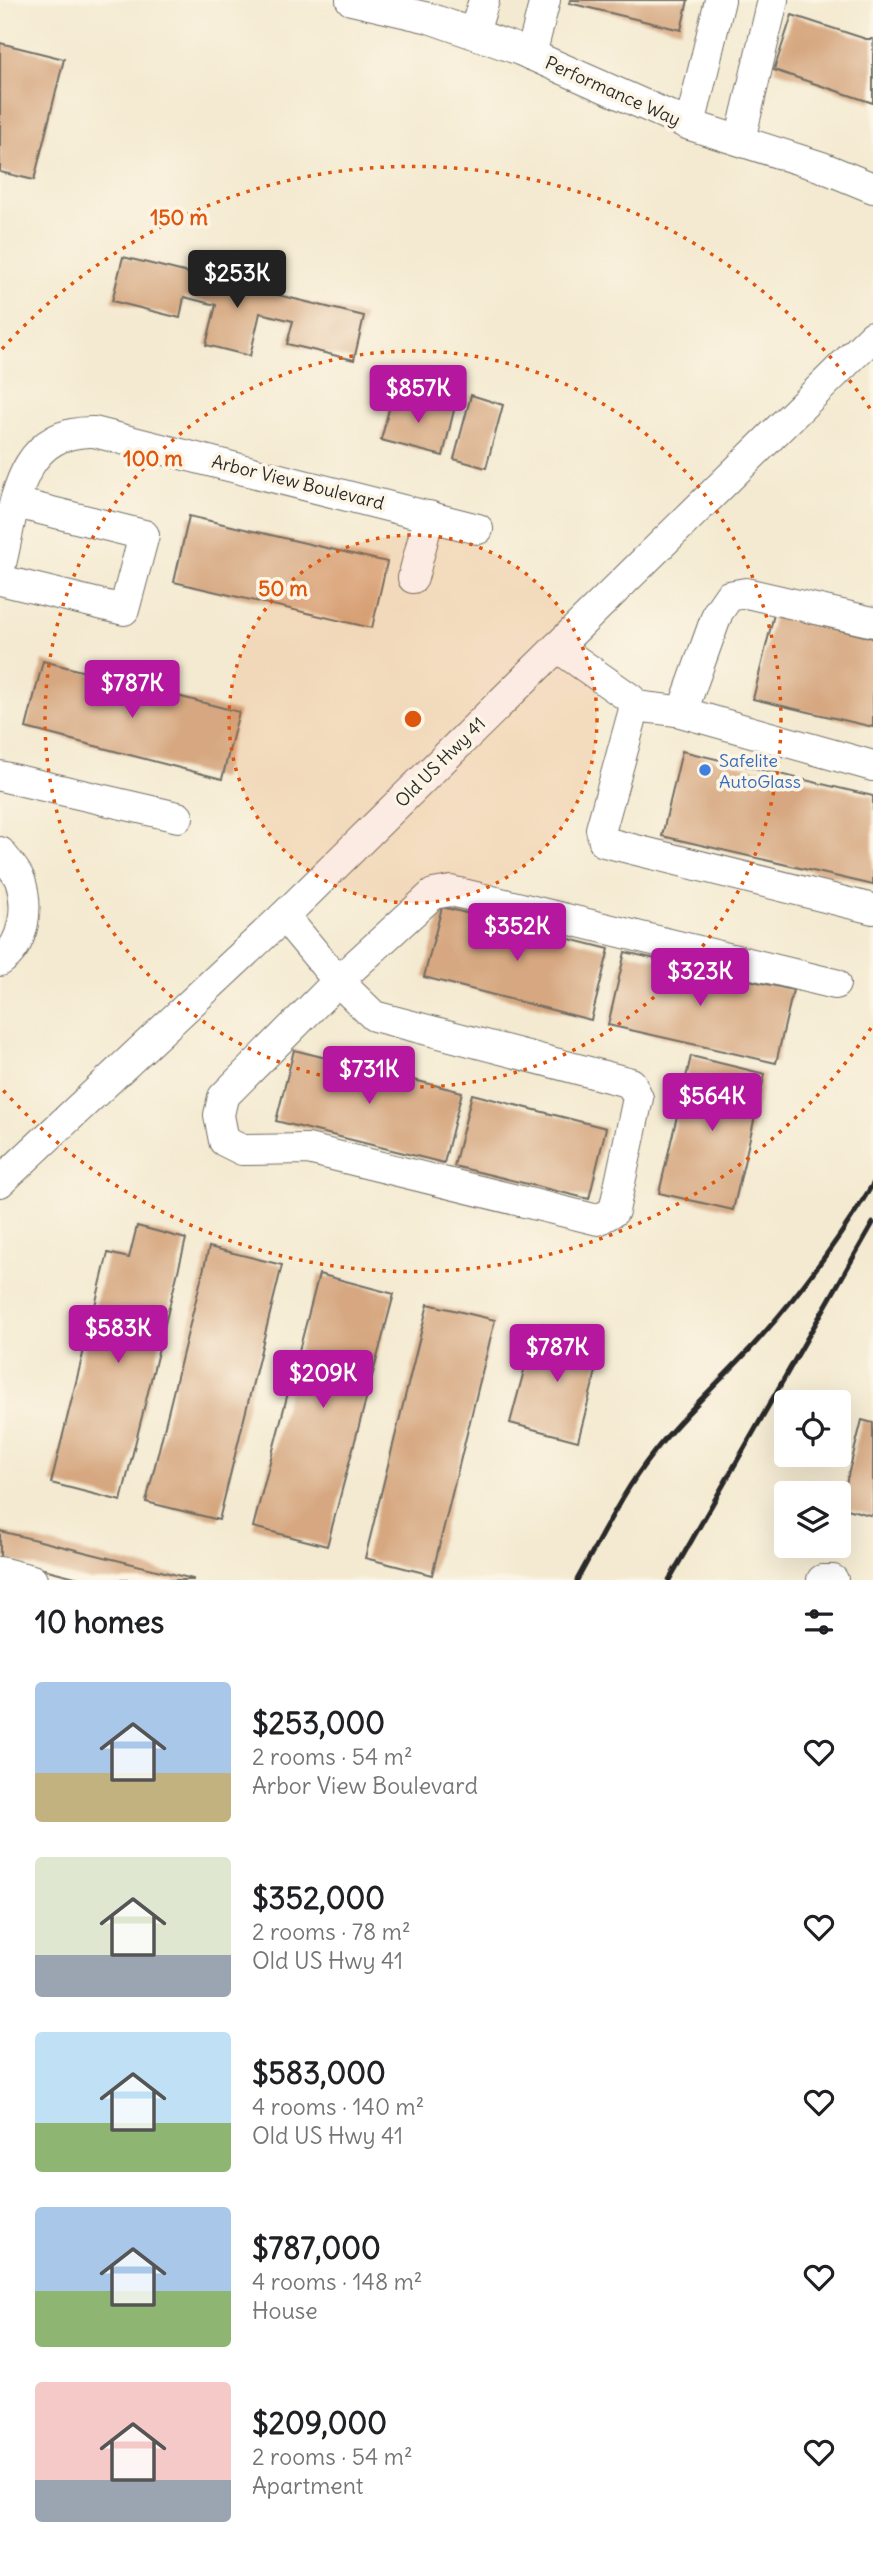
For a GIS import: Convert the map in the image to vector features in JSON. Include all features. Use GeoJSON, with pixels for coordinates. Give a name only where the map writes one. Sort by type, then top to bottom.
{"type":"FeatureCollection","features":[{"type":"Feature","properties":{"kind":"street","name":"Performance Way"},"geometry":{"type":"LineString","coordinates":[[351,0],[429,18],[474,33],[690,125],[822,167],[873,188]]}},
{"type":"Feature","properties":{"kind":"street"},"geometry":{"type":"LineString","coordinates":[[474,33],[484,0]]}},
{"type":"Feature","properties":{"kind":"street"},"geometry":{"type":"LineString","coordinates":[[531,55],[545,0]]}},
{"type":"Feature","properties":{"kind":"street"},"geometry":{"type":"LineString","coordinates":[[690,125],[720,0]]}},
{"type":"Feature","properties":{"kind":"street"},"geometry":{"type":"LineString","coordinates":[[740,140],[773,0]]}},
{"type":"Feature","properties":{"kind":"street","name":"Old US Hwy 41"},"geometry":{"type":"LineString","coordinates":[[0,1182],[284,916],[873,335]]}},
{"type":"Feature","properties":{"kind":"street","name":"Arbor View Boulevard"},"geometry":{"type":"LineString","coordinates":[[0,568],[22,477],[31,459],[43,447],[76,432],[94,432],[478,528]]}},
{"type":"Feature","properties":{"kind":"street"},"geometry":{"type":"LineString","coordinates":[[0,580],[124,610],[144,535],[16,503]]}},
{"type":"Feature","properties":{"kind":"street"},"geometry":{"type":"LineString","coordinates":[[413,578],[429,516]]}},
{"type":"Feature","properties":{"kind":"street"},"geometry":{"type":"LineString","coordinates":[[677,711],[685,704],[718,612],[729,596],[746,593],[873,622]]}},
{"type":"Feature","properties":{"kind":"street"},"geometry":{"type":"LineString","coordinates":[[557,647],[631,699],[635,706],[601,829],[604,842],[873,909]]}},
{"type":"Feature","properties":{"kind":"street"},"geometry":{"type":"LineString","coordinates":[[635,706],[677,711],[873,766]]}},
{"type":"Feature","properties":{"kind":"street"},"geometry":{"type":"LineString","coordinates":[[0,776],[178,817]]}},
{"type":"Feature","properties":{"kind":"street"},"geometry":{"type":"LineString","coordinates":[[0,852],[19,878],[25,909],[20,939],[0,961]]}},
{"type":"Feature","properties":{"kind":"street"},"geometry":{"type":"LineString","coordinates":[[284,916],[338,981],[374,1016],[631,1083],[638,1098],[614,1211],[598,1220],[308,1149],[242,1150],[224,1140],[219,1115],[223,1097],[338,981],[433,894],[451,891],[835,984]]}},
{"type":"Feature","properties":{"kind":"street"},"geometry":{"type":"LineString","coordinates":[[0,1572],[32,1580]]}},
{"type":"Feature","properties":{"kind":"street"},"geometry":{"type":"LineString","coordinates":[[822,1580],[833,1580]]}},
{"type":"Feature","properties":{"kind":"building"},"geometry":{"type":"Polygon","coordinates":[[[570,0],[688,0],[681,30],[569,3],[570,0]]]}},
{"type":"Feature","properties":{"kind":"building"},"geometry":{"type":"Polygon","coordinates":[[[792,15],[873,39],[873,103],[774,70],[792,15]]]}},
{"type":"Feature","properties":{"kind":"building"},"geometry":{"type":"Polygon","coordinates":[[[0,43],[64,59],[34,180],[0,172],[0,43]]]}},
{"type":"Feature","properties":{"kind":"building"},"geometry":{"type":"Polygon","coordinates":[[[123,257],[364,316],[354,360],[287,344],[293,321],[260,313],[250,356],[206,345],[216,305],[184,297],[180,318],[112,301],[123,257]]]}},
{"type":"Feature","properties":{"kind":"building"},"geometry":{"type":"Polygon","coordinates":[[[393,394],[454,410],[443,456],[381,440],[393,394]]]}},
{"type":"Feature","properties":{"kind":"building"},"geometry":{"type":"Polygon","coordinates":[[[471,395],[503,405],[486,468],[454,459],[471,395]]]}},
{"type":"Feature","properties":{"kind":"building"},"geometry":{"type":"Polygon","coordinates":[[[189,516],[387,562],[372,628],[174,582],[189,516]]]}},
{"type":"Feature","properties":{"kind":"building"},"geometry":{"type":"Polygon","coordinates":[[[774,614],[873,638],[873,727],[753,699],[774,614]]]}},
{"type":"Feature","properties":{"kind":"building"},"geometry":{"type":"Polygon","coordinates":[[[43,661],[239,712],[222,779],[26,728],[43,661]]]}},
{"type":"Feature","properties":{"kind":"building"},"geometry":{"type":"Polygon","coordinates":[[[682,751],[873,796],[873,885],[662,836],[682,751]]]}},
{"type":"Feature","properties":{"kind":"building"},"geometry":{"type":"Polygon","coordinates":[[[442,907],[609,949],[591,1020],[424,977],[442,907]]]}},
{"type":"Feature","properties":{"kind":"building"},"geometry":{"type":"Polygon","coordinates":[[[625,952],[793,990],[776,1063],[608,1025],[625,952]]]}},
{"type":"Feature","properties":{"kind":"building"},"geometry":{"type":"Polygon","coordinates":[[[294,1050],[462,1092],[444,1163],[276,1121],[294,1050]]]}},
{"type":"Feature","properties":{"kind":"building"},"geometry":{"type":"Polygon","coordinates":[[[691,1056],[765,1074],[733,1210],[659,1193],[691,1056]]]}},
{"type":"Feature","properties":{"kind":"building"},"geometry":{"type":"Polygon","coordinates":[[[472,1094],[606,1128],[589,1199],[454,1166],[472,1094]]]}},
{"type":"Feature","properties":{"kind":"building"},"geometry":{"type":"Polygon","coordinates":[[[137,1226],[186,1239],[121,1501],[51,1483],[108,1253],[129,1258],[137,1226]]]}},
{"type":"Feature","properties":{"kind":"building"},"geometry":{"type":"Polygon","coordinates":[[[209,1247],[282,1265],[219,1520],[146,1502],[209,1247]]]}},
{"type":"Feature","properties":{"kind":"building"},"geometry":{"type":"Polygon","coordinates":[[[319,1274],[394,1294],[327,1546],[253,1527],[319,1274]]]}},
{"type":"Feature","properties":{"kind":"building"},"geometry":{"type":"Polygon","coordinates":[[[428,1304],[495,1320],[432,1575],[365,1558],[428,1304]]]}},
{"type":"Feature","properties":{"kind":"building"},"geometry":{"type":"Polygon","coordinates":[[[536,1326],[603,1344],[578,1441],[510,1423],[536,1326]]]}},
{"type":"Feature","properties":{"kind":"building"},"geometry":{"type":"Polygon","coordinates":[[[862,1420],[873,1423],[873,1516],[851,1510],[851,1481],[847,1481],[862,1420]]]}},
{"type":"Feature","properties":{"kind":"building"},"geometry":{"type":"Polygon","coordinates":[[[0,1531],[193,1580],[87,1580],[0,1558],[0,1531]]]}},
{"type":"Feature","properties":{"kind":"railway"},"geometry":{"type":"LineString","coordinates":[[577,1580],[632,1482],[654,1452],[775,1321],[833,1245],[873,1184]]}},
{"type":"Feature","properties":{"kind":"railway"},"geometry":{"type":"LineString","coordinates":[[669,1580],[873,1223]]}},
{"type":"Feature","properties":{"kind":"place","name":"Safelite AutoGlass"},"geometry":{"type":"Point","coordinates":[705,770]}}]}
